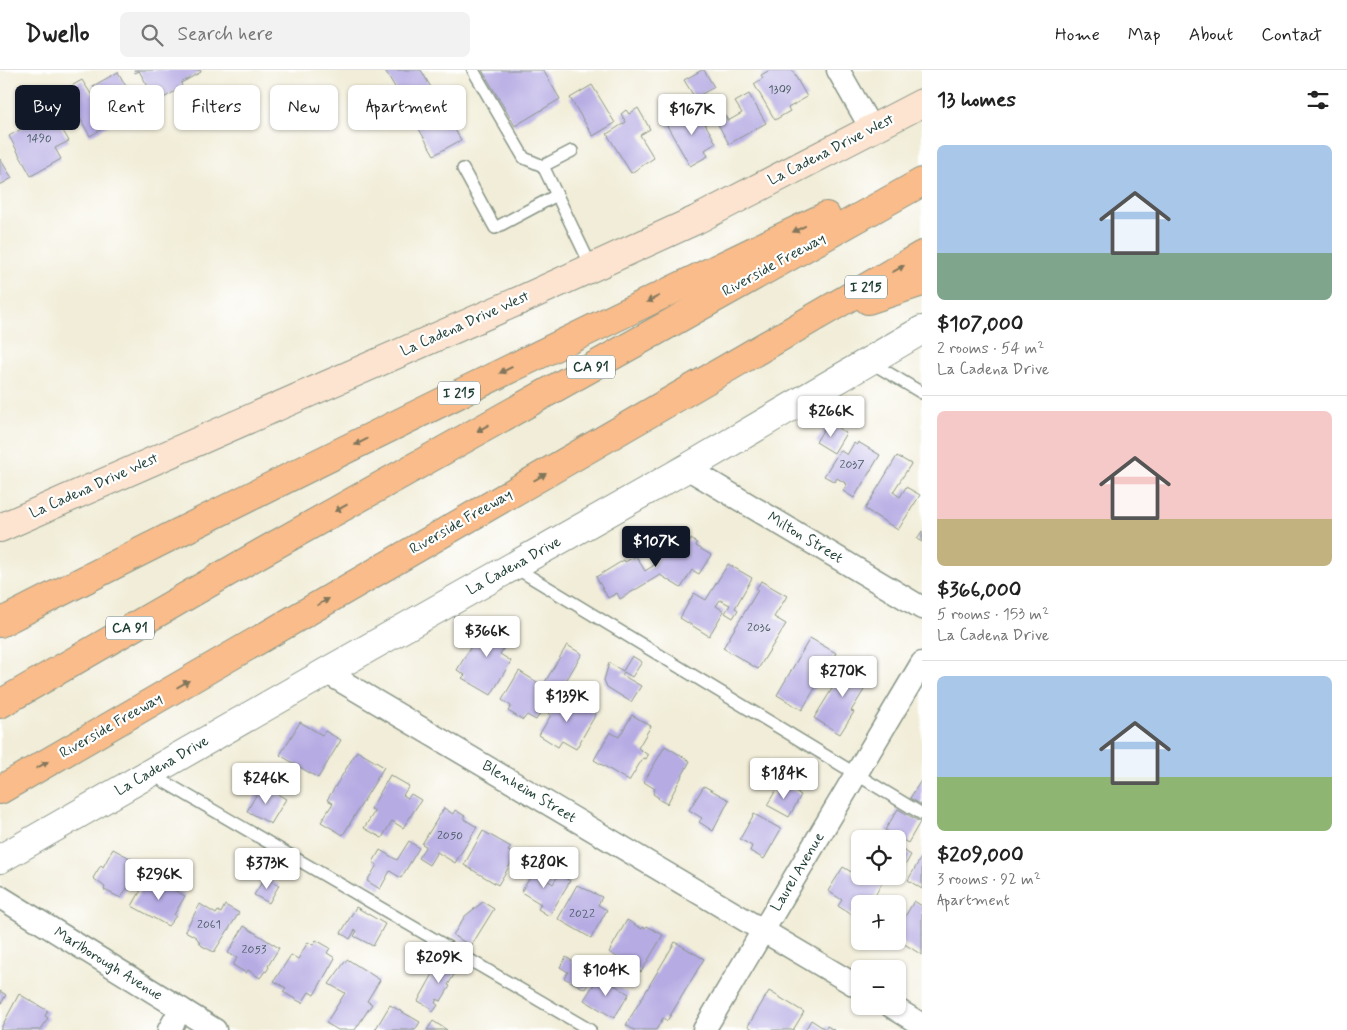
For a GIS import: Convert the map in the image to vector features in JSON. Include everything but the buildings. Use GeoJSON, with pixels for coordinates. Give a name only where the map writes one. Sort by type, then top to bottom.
{"type":"FeatureCollection","features":[{"type":"Feature","properties":{"kind":"highway","name":"I 215"},"geometry":{"type":"LineString","coordinates":[[0,623],[514,366],[922,170]]}},
{"type":"Feature","properties":{"kind":"highway","name":"Riverside Freeway"},"geometry":{"type":"LineString","coordinates":[[0,704],[261,553],[922,182]]}},
{"type":"Feature","properties":{"kind":"highway","name":"Riverside Freeway"},"geometry":{"type":"LineString","coordinates":[[0,790],[922,255]]}},
{"type":"Feature","properties":{"kind":"highway"},"geometry":{"type":"LineString","coordinates":[[810,320],[922,282]]}},
{"type":"Feature","properties":{"kind":"highway"},"geometry":{"type":"LineString","coordinates":[[0,683],[261,553]]}},
{"type":"Feature","properties":{"kind":"main road","name":"La Cadena Drive West"},"geometry":{"type":"LineString","coordinates":[[0,528],[523,300],[696,220],[922,102]]}},
{"type":"Feature","properties":{"kind":"street"},"geometry":{"type":"LineString","coordinates":[[838,70],[871,128]]}},
{"type":"Feature","properties":{"kind":"street","name":"La Cadena Drive"},"geometry":{"type":"LineString","coordinates":[[0,859],[687,468],[922,330]]}},
{"type":"Feature","properties":{"kind":"street","name":"Milton Street"},"geometry":{"type":"LineString","coordinates":[[687,468],[922,608]]}},
{"type":"Feature","properties":{"kind":"street","name":"Laurel Avenue"},"geometry":{"type":"LineString","coordinates":[[704,1030],[922,663]]}},
{"type":"Feature","properties":{"kind":"street","name":"Blenheim Street"},"geometry":{"type":"LineString","coordinates":[[326,672],[851,983]]}},
{"type":"Feature","properties":{"kind":"street","name":"Marlborough Avenue"},"geometry":{"type":"LineString","coordinates":[[0,897],[216,1030]]}},
{"type":"Feature","properties":{"kind":"street"},"geometry":{"type":"LineString","coordinates":[[169,1030],[181,1009]]}},
{"type":"Feature","properties":{"kind":"street"},"geometry":{"type":"LineString","coordinates":[[906,1015],[922,1024]]}},
{"type":"Feature","properties":{"kind":"lane"},"geometry":{"type":"LineString","coordinates":[[474,70],[524,158],[543,166],[592,268]]}},
{"type":"Feature","properties":{"kind":"lane"},"geometry":{"type":"LineString","coordinates":[[543,166],[572,151]]}},
{"type":"Feature","properties":{"kind":"lane"},"geometry":{"type":"LineString","coordinates":[[463,169],[495,228],[557,194]]}},
{"type":"Feature","properties":{"kind":"lane"},"geometry":{"type":"LineString","coordinates":[[868,361],[922,393]]}},
{"type":"Feature","properties":{"kind":"lane"},"geometry":{"type":"LineString","coordinates":[[513,566],[922,814]]}},
{"type":"Feature","properties":{"kind":"lane"},"geometry":{"type":"LineString","coordinates":[[149,773],[590,1030]]}}]}
